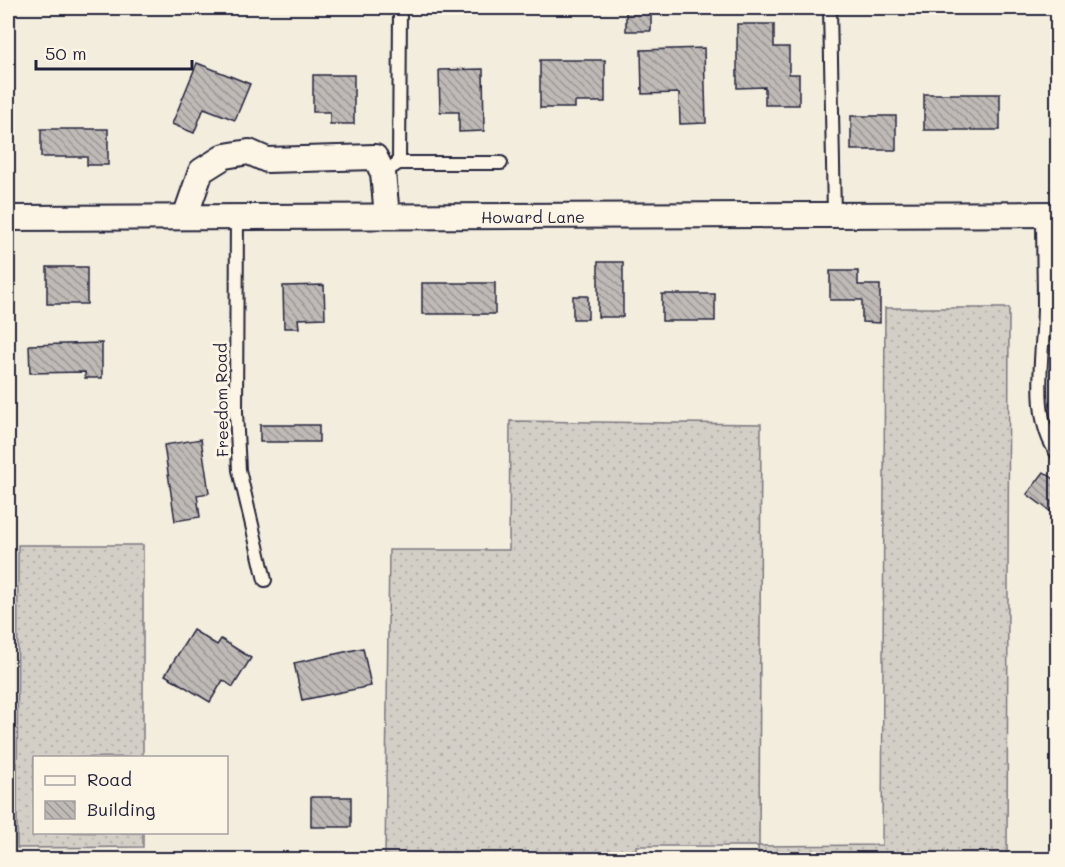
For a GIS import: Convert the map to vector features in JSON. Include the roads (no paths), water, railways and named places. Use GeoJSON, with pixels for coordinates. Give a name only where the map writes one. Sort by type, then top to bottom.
{"type":"FeatureCollection","features":[{"type":"Feature","properties":{"kind":"street"},"geometry":{"type":"LineString","coordinates":[[185,217],[201,171],[225,156],[249,152],[267,160],[375,158],[391,168],[387,216]]}},
{"type":"Feature","properties":{"kind":"street","name":"Howard Lane"},"geometry":{"type":"LineString","coordinates":[[8,218],[1050,214]]}},
{"type":"Feature","properties":{"kind":"lane"},"geometry":{"type":"LineString","coordinates":[[400,8],[391,168],[501,163]]}},
{"type":"Feature","properties":{"kind":"lane"},"geometry":{"type":"LineString","coordinates":[[830,8],[834,215]]}},
{"type":"Feature","properties":{"kind":"lane"},"geometry":{"type":"LineString","coordinates":[[1050,214],[1040,367],[1045,430],[1058,455]]}},
{"type":"Feature","properties":{"kind":"lane","name":"Freedom Road"},"geometry":{"type":"LineString","coordinates":[[237,216],[236,412],[239,470],[265,580]]}}]}
